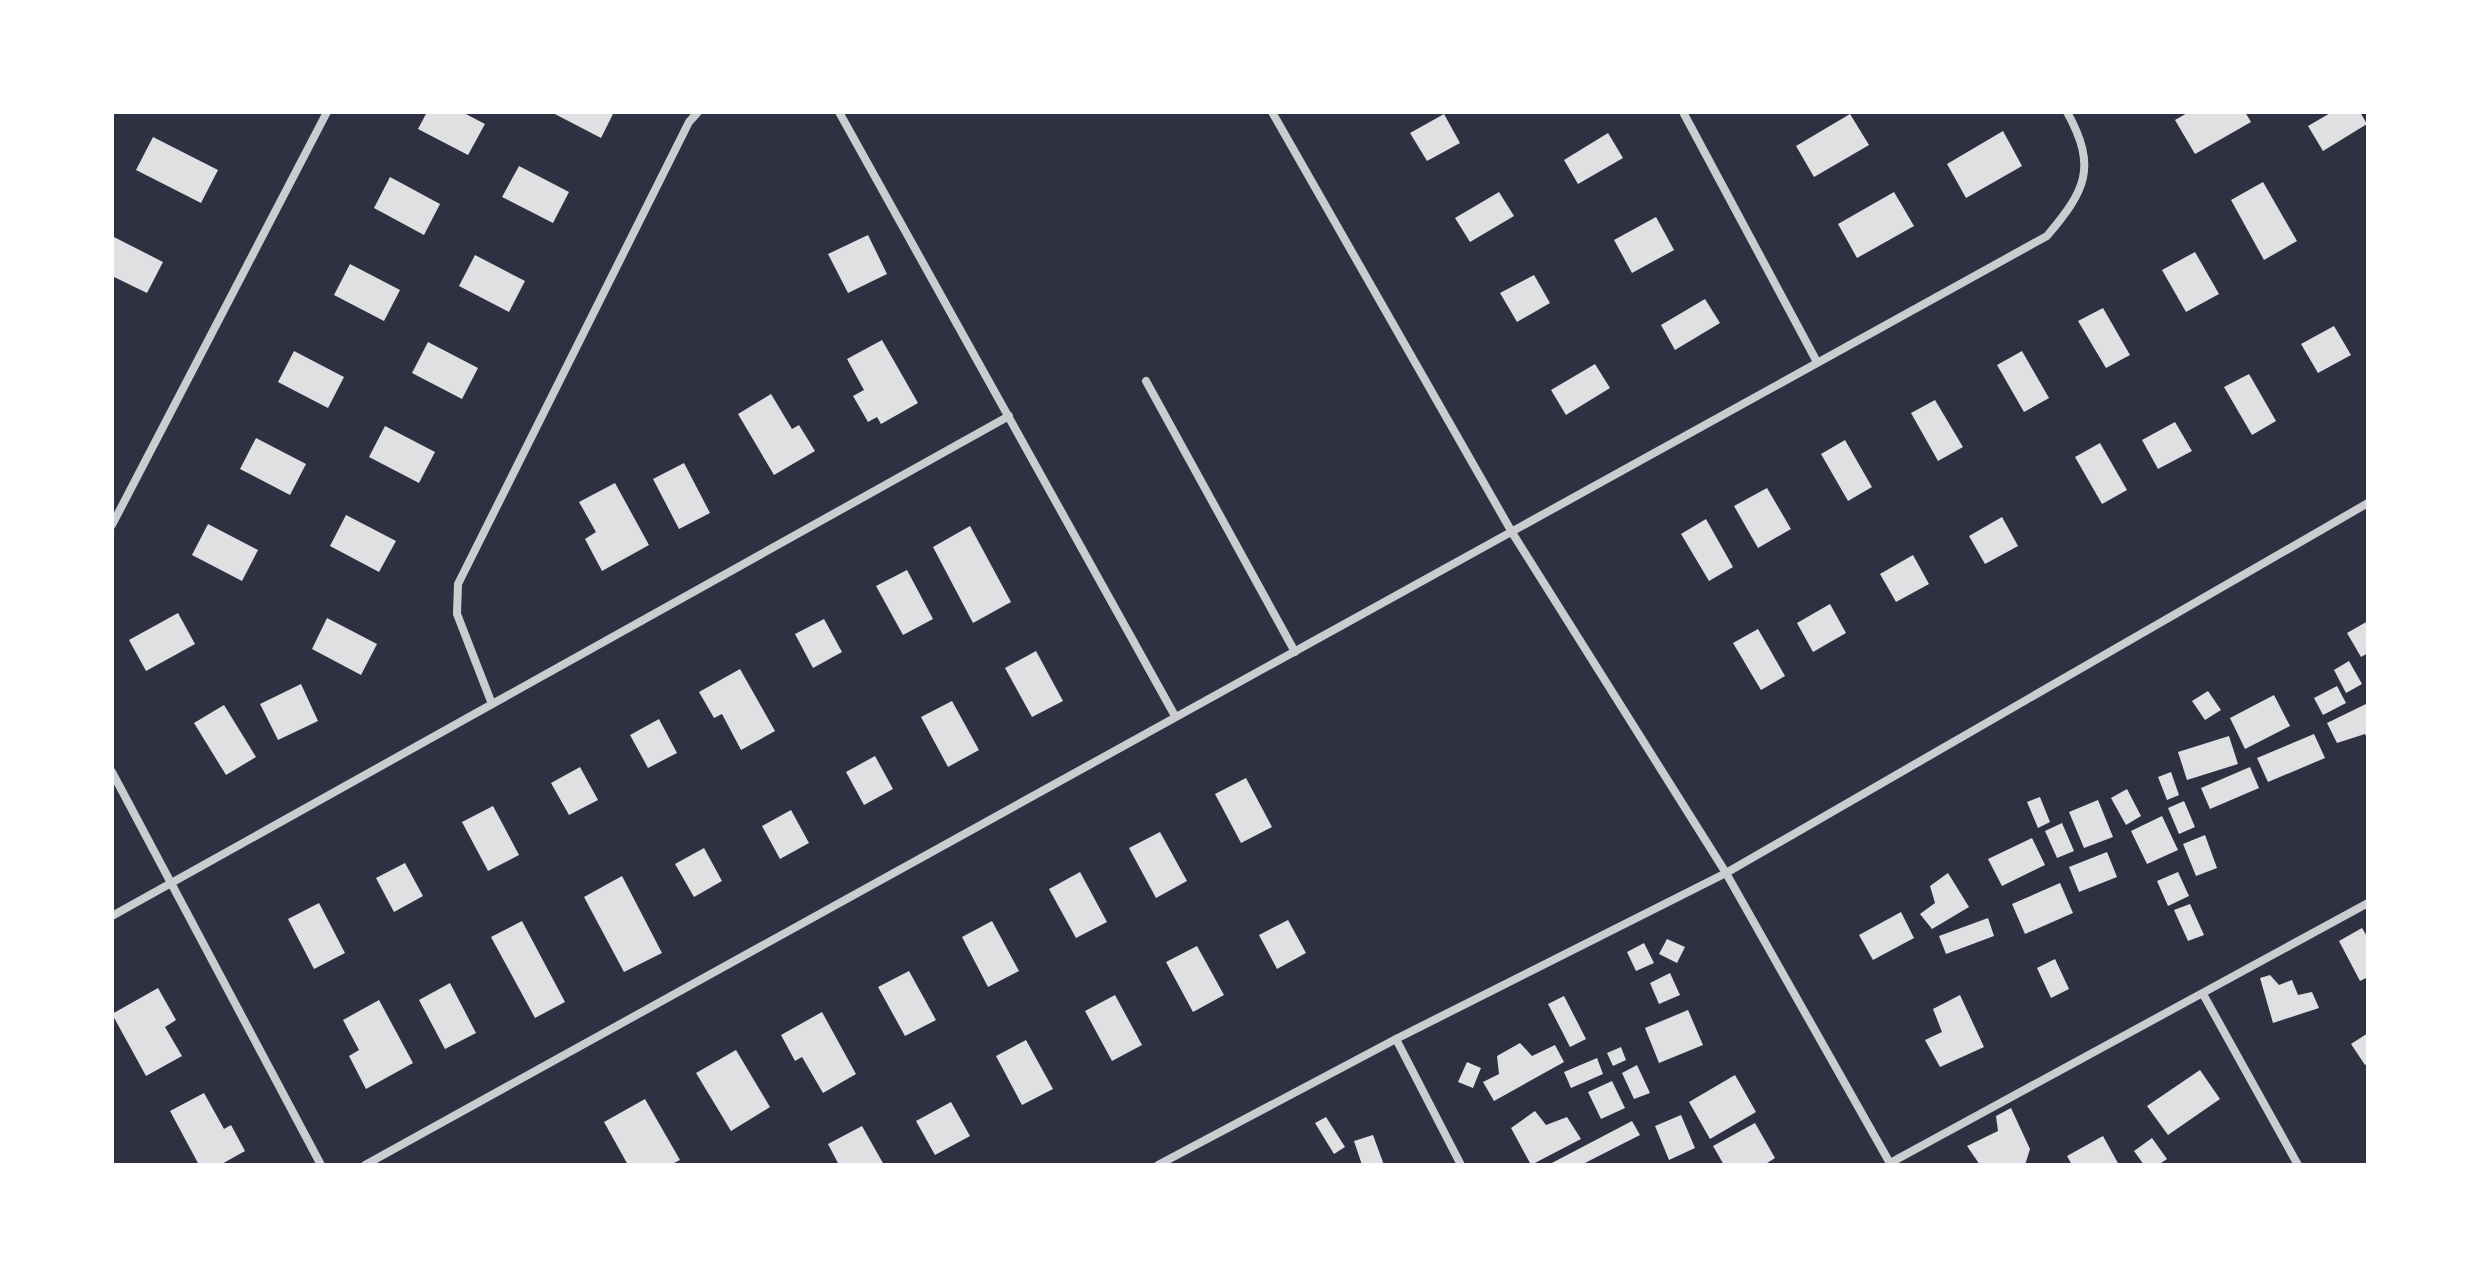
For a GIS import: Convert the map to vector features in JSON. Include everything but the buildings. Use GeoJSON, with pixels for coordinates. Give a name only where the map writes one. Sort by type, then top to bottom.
{"type":"FeatureCollection","features":[{"type":"Feature","properties":{"kind":"street"},"geometry":{"type":"LineString","coordinates":[[112,525],[327,112]]}},
{"type":"Feature","properties":{"kind":"street"},"geometry":{"type":"LineString","coordinates":[[492,704],[457,614],[458,584],[689,122],[698,112]]}},
{"type":"Feature","properties":{"kind":"street"},"geometry":{"type":"LineString","coordinates":[[839,112],[1175,716]]}},
{"type":"Feature","properties":{"kind":"street"},"geometry":{"type":"LineString","coordinates":[[1272,112],[1513,534],[1726,873],[1891,1164],[2368,903]]}},
{"type":"Feature","properties":{"kind":"street"},"geometry":{"type":"LineString","coordinates":[[1683,112],[1817,362]]}},
{"type":"Feature","properties":{"kind":"street"},"geometry":{"type":"LineString","coordinates":[[365,1165],[1175,716],[1513,534],[2047,236],[2076,203],[2086,166],[2077,129],[2067,112]]}},
{"type":"Feature","properties":{"kind":"street"},"geometry":{"type":"LineString","coordinates":[[1146,381],[1295,652]]}},
{"type":"Feature","properties":{"kind":"street"},"geometry":{"type":"LineString","coordinates":[[112,916],[1009,416]]}},
{"type":"Feature","properties":{"kind":"street"},"geometry":{"type":"LineString","coordinates":[[1158,1165],[1396,1039],[1726,873],[2368,503]]}},
{"type":"Feature","properties":{"kind":"street"},"geometry":{"type":"LineString","coordinates":[[112,772],[321,1165]]}},
{"type":"Feature","properties":{"kind":"street"},"geometry":{"type":"LineString","coordinates":[[2203,994],[2298,1165]]}},
{"type":"Feature","properties":{"kind":"street"},"geometry":{"type":"LineString","coordinates":[[1396,1039],[1461,1165]]}}]}
